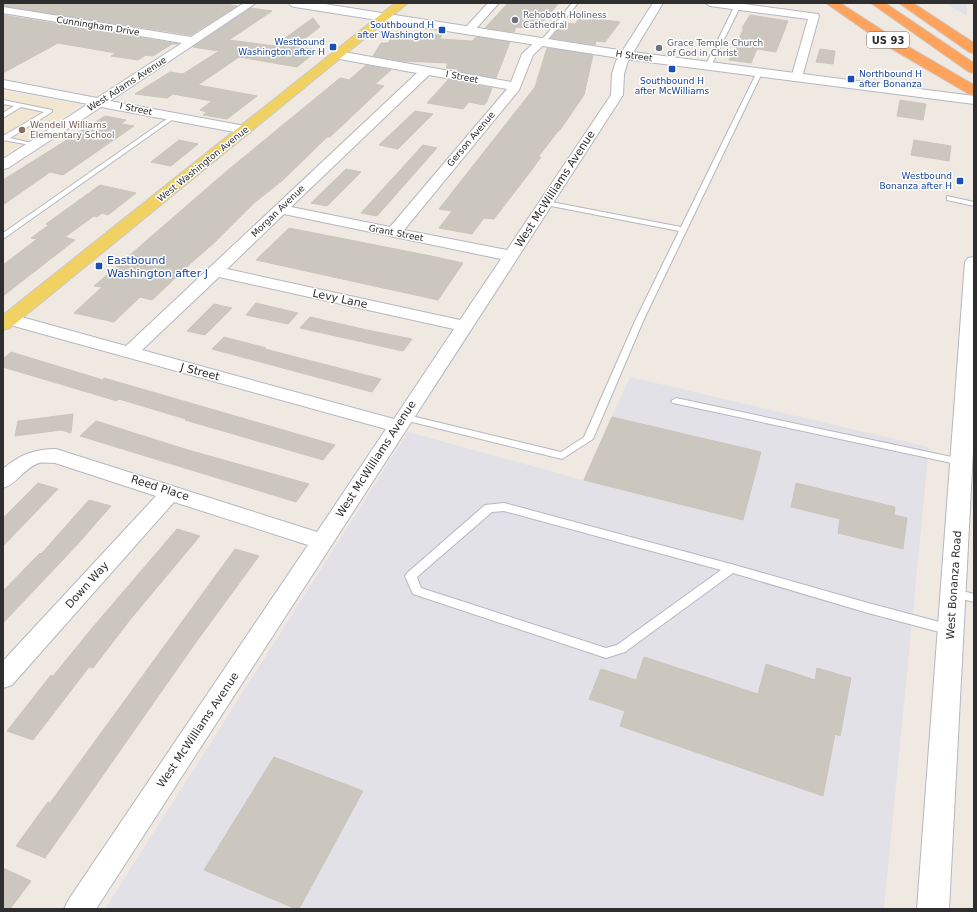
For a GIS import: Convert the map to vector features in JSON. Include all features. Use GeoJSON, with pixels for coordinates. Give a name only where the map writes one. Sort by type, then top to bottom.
{"type":"FeatureCollection","features":[{"type":"Feature","properties":{"kind":"highway","name":"US 93"},"geometry":{"type":"LineString","coordinates":[[832,3],[897,46],[948,64],[974,91]]}},
{"type":"Feature","properties":{"kind":"highway"},"geometry":{"type":"LineString","coordinates":[[905,3],[974,49]]}},
{"type":"Feature","properties":{"kind":"highway"},"geometry":{"type":"LineString","coordinates":[[916,3],[920,6],[927,18]]}},
{"type":"Feature","properties":{"kind":"highway"},"geometry":{"type":"LineString","coordinates":[[871,5],[948,64],[974,78]]}},
{"type":"Feature","properties":{"kind":"highway"},"geometry":{"type":"LineString","coordinates":[[948,64],[974,69]]}},
{"type":"Feature","properties":{"kind":"main road","name":"West Washington Avenue"},"geometry":{"type":"LineString","coordinates":[[5,320],[245,130],[402,3]]}},
{"type":"Feature","properties":{"kind":"street","name":"West Adams Avenue"},"geometry":{"type":"LineString","coordinates":[[3,165],[251,3]]}},
{"type":"Feature","properties":{"kind":"street","name":"H Street"},"geometry":{"type":"LineString","coordinates":[[295,3],[320,5],[625,55],[974,100]]}},
{"type":"Feature","properties":{"kind":"street"},"geometry":{"type":"LineString","coordinates":[[469,30],[494,3]]}},
{"type":"Feature","properties":{"kind":"street","name":"West McWilliams Avenue"},"geometry":{"type":"LineString","coordinates":[[79,909],[323,542],[400,421],[617,95],[618,74],[625,55],[658,3]]}},
{"type":"Feature","properties":{"kind":"street"},"geometry":{"type":"LineString","coordinates":[[710,3],[738,5],[814,16],[797,78]]}},
{"type":"Feature","properties":{"kind":"street","name":"Cunningham Drive"},"geometry":{"type":"LineString","coordinates":[[3,10],[193,41]]}},
{"type":"Feature","properties":{"kind":"street","name":"Gerson Avenue"},"geometry":{"type":"LineString","coordinates":[[394,232],[515,87],[528,54],[540,42]]}},
{"type":"Feature","properties":{"kind":"street","name":"I Street"},"geometry":{"type":"LineString","coordinates":[[338,55],[515,87]]}},
{"type":"Feature","properties":{"kind":"street","name":"Morgan Avenue"},"geometry":{"type":"LineString","coordinates":[[130,352],[427,70]]}},
{"type":"Feature","properties":{"kind":"street","name":"I Street"},"geometry":{"type":"LineString","coordinates":[[3,84],[245,130]]}},
{"type":"Feature","properties":{"kind":"street","name":"Grant Street"},"geometry":{"type":"LineString","coordinates":[[280,209],[511,256]]}},
{"type":"Feature","properties":{"kind":"street","name":"West Bonanza Road"},"geometry":{"type":"LineString","coordinates":[[933,909],[951,630],[964,596],[962,462],[974,262]]}},
{"type":"Feature","properties":{"kind":"street","name":"Levy Lane"},"geometry":{"type":"LineString","coordinates":[[215,271],[464,326]]}},
{"type":"Feature","properties":{"kind":"street","name":"J Street"},"geometry":{"type":"LineString","coordinates":[[5,320],[400,421]]}},
{"type":"Feature","properties":{"kind":"street","name":"Reed Place"},"geometry":{"type":"LineString","coordinates":[[3,481],[28,459],[45,455],[56,456],[323,542]]}},
{"type":"Feature","properties":{"kind":"street","name":"Down Way"},"geometry":{"type":"LineString","coordinates":[[3,678],[171,492]]}},
{"type":"Feature","properties":{"kind":"lane"},"geometry":{"type":"LineString","coordinates":[[540,42],[548,36],[575,3]]}},
{"type":"Feature","properties":{"kind":"lane"},"geometry":{"type":"LineString","coordinates":[[708,66],[738,5]]}},
{"type":"Feature","properties":{"kind":"lane"},"geometry":{"type":"LineString","coordinates":[[400,421],[562,456],[588,439],[640,319],[759,73]]}},
{"type":"Feature","properties":{"kind":"lane"},"geometry":{"type":"LineString","coordinates":[[3,102],[50,111],[4,138]]}},
{"type":"Feature","properties":{"kind":"lane"},"geometry":{"type":"LineString","coordinates":[[3,116],[20,105]]}},
{"type":"Feature","properties":{"kind":"lane"},"geometry":{"type":"LineString","coordinates":[[3,237],[173,117]]}},
{"type":"Feature","properties":{"kind":"lane"},"geometry":{"type":"LineString","coordinates":[[4,138],[34,145]]}},
{"type":"Feature","properties":{"kind":"lane"},"geometry":{"type":"LineString","coordinates":[[950,198],[974,204]]}},
{"type":"Feature","properties":{"kind":"lane"},"geometry":{"type":"LineString","coordinates":[[546,203],[684,230]]}},
{"type":"Feature","properties":{"kind":"lane"},"geometry":{"type":"LineString","coordinates":[[676,401],[962,462]]}},
{"type":"Feature","properties":{"kind":"lane"},"geometry":{"type":"LineString","coordinates":[[731,568],[620,649],[606,653],[417,591],[411,576],[489,508],[504,507],[731,568],[868,608],[951,630]]}},
{"type":"Feature","properties":{"kind":"shaded area"},"geometry":{"type":"Polygon","coordinates":[[[945,3],[967,3],[967,16],[945,3]]]}},
{"type":"Feature","properties":{"kind":"shaded area","name":"Wendell Williams Elementary School"},"geometry":{"type":"Polygon","coordinates":[[[3,91],[81,105],[3,155],[3,91]]]}},
{"type":"Feature","properties":{"kind":"shaded area"},"geometry":{"type":"Polygon","coordinates":[[[630,377],[929,447],[884,909],[105,909],[408,432],[583,480],[630,377]]]}},
{"type":"Feature","properties":{"kind":"building"},"geometry":{"type":"Polygon","coordinates":[[[3,3],[221,3],[237,6],[191,35],[3,6],[3,3]]]}},
{"type":"Feature","properties":{"kind":"building"},"geometry":{"type":"Polygon","coordinates":[[[508,3],[559,3],[536,29],[516,27],[514,32],[485,28],[508,3]]]}},
{"type":"Feature","properties":{"kind":"building"},"geometry":{"type":"Polygon","coordinates":[[[251,8],[272,11],[229,40],[274,46],[313,18],[320,27],[295,46],[318,50],[297,67],[239,57],[198,85],[257,96],[227,119],[203,115],[207,112],[200,110],[212,101],[173,94],[167,98],[135,94],[170,72],[183,74],[219,51],[193,47],[251,8]]]}},
{"type":"Feature","properties":{"kind":"building"},"geometry":{"type":"Polygon","coordinates":[[[3,15],[178,44],[172,44],[153,56],[146,55],[138,60],[111,56],[116,53],[58,43],[3,73],[3,15]]]}},
{"type":"Feature","properties":{"kind":"building"},"geometry":{"type":"Polygon","coordinates":[[[750,15],[788,21],[776,52],[757,49],[751,63],[729,60],[744,28],[742,28],[750,15]]]}},
{"type":"Feature","properties":{"kind":"building"},"geometry":{"type":"Polygon","coordinates":[[[581,17],[620,22],[605,42],[596,41],[595,45],[551,38],[564,23],[575,24],[581,17]]]}},
{"type":"Feature","properties":{"kind":"building"},"geometry":{"type":"Polygon","coordinates":[[[396,32],[442,35],[440,39],[472,41],[476,37],[510,42],[496,78],[457,71],[458,69],[446,68],[448,63],[402,61],[373,56],[381,43],[388,43],[396,32]]]}},
{"type":"Feature","properties":{"kind":"building"},"geometry":{"type":"Polygon","coordinates":[[[547,48],[593,55],[584,95],[560,130],[538,157],[541,157],[494,219],[484,218],[472,234],[439,228],[452,211],[439,209],[535,87],[547,48]]]}},
{"type":"Feature","properties":{"kind":"building"},"geometry":{"type":"Polygon","coordinates":[[[820,49],[835,51],[833,64],[816,62],[820,49]]]}},
{"type":"Feature","properties":{"kind":"building"},"geometry":{"type":"Polygon","coordinates":[[[366,65],[391,70],[375,84],[384,86],[330,137],[327,137],[283,180],[254,203],[215,242],[152,300],[140,297],[114,322],[74,313],[102,287],[94,286],[228,170],[340,78],[349,80],[366,65]]]}},
{"type":"Feature","properties":{"kind":"building"},"geometry":{"type":"Polygon","coordinates":[[[448,80],[492,88],[484,105],[469,102],[463,109],[427,103],[448,80]]]}},
{"type":"Feature","properties":{"kind":"building"},"geometry":{"type":"Polygon","coordinates":[[[900,100],[926,104],[923,120],[897,116],[900,100]]]}},
{"type":"Feature","properties":{"kind":"building"},"geometry":{"type":"Polygon","coordinates":[[[415,111],[433,114],[398,149],[379,145],[415,111]]]}},
{"type":"Feature","properties":{"kind":"building"},"geometry":{"type":"Polygon","coordinates":[[[105,116],[126,120],[121,124],[134,126],[63,175],[50,172],[3,205],[3,180],[105,116]]]}},
{"type":"Feature","properties":{"kind":"building"},"geometry":{"type":"Polygon","coordinates":[[[179,140],[198,144],[171,166],[151,162],[179,140]]]}},
{"type":"Feature","properties":{"kind":"building"},"geometry":{"type":"Polygon","coordinates":[[[914,140],[951,146],[949,161],[911,155],[914,140]]]}},
{"type":"Feature","properties":{"kind":"building"},"geometry":{"type":"Polygon","coordinates":[[[423,145],[437,148],[377,216],[361,213],[423,145]]]}},
{"type":"Feature","properties":{"kind":"building"},"geometry":{"type":"Polygon","coordinates":[[[346,169],[361,172],[327,206],[311,203],[346,169]]]}},
{"type":"Feature","properties":{"kind":"building"},"geometry":{"type":"Polygon","coordinates":[[[100,185],[136,193],[108,215],[102,213],[97,217],[94,216],[65,237],[75,240],[3,296],[3,265],[37,239],[31,238],[49,225],[46,224],[100,185]]]}},
{"type":"Feature","properties":{"kind":"building"},"geometry":{"type":"Polygon","coordinates":[[[289,228],[463,263],[438,300],[256,260],[289,228]]]}},
{"type":"Feature","properties":{"kind":"building"},"geometry":{"type":"Polygon","coordinates":[[[256,303],[298,313],[288,324],[246,315],[256,303]]]}},
{"type":"Feature","properties":{"kind":"building"},"geometry":{"type":"Polygon","coordinates":[[[214,304],[232,308],[205,335],[187,331],[214,304]]]}},
{"type":"Feature","properties":{"kind":"building"},"geometry":{"type":"Polygon","coordinates":[[[310,317],[412,339],[403,351],[300,328],[310,317]]]}},
{"type":"Feature","properties":{"kind":"building"},"geometry":{"type":"Polygon","coordinates":[[[224,337],[381,379],[372,392],[212,349],[224,337]]]}},
{"type":"Feature","properties":{"kind":"building"},"geometry":{"type":"Polygon","coordinates":[[[11,352],[103,380],[104,378],[335,445],[323,460],[185,420],[186,419],[119,399],[117,401],[3,367],[3,359],[11,352]]]}},
{"type":"Feature","properties":{"kind":"building"},"geometry":{"type":"Polygon","coordinates":[[[73,414],[71,433],[61,430],[15,436],[18,421],[73,414]]]}},
{"type":"Feature","properties":{"kind":"building"},"geometry":{"type":"Polygon","coordinates":[[[612,417],[761,452],[743,520],[584,480],[612,417]]]}},
{"type":"Feature","properties":{"kind":"building"},"geometry":{"type":"Polygon","coordinates":[[[96,421],[188,450],[309,484],[296,502],[80,436],[96,421]]]}},
{"type":"Feature","properties":{"kind":"building"},"geometry":{"type":"Polygon","coordinates":[[[38,483],[58,489],[3,546],[3,518],[38,483]]]}},
{"type":"Feature","properties":{"kind":"building"},"geometry":{"type":"Polygon","coordinates":[[[796,483],[895,507],[894,515],[907,518],[903,549],[838,533],[840,519],[791,507],[796,483]]]}},
{"type":"Feature","properties":{"kind":"building"},"geometry":{"type":"Polygon","coordinates":[[[89,500],[111,506],[76,546],[3,623],[3,591],[40,553],[41,554],[89,500]]]}},
{"type":"Feature","properties":{"kind":"building"},"geometry":{"type":"Polygon","coordinates":[[[177,529],[200,536],[129,621],[93,668],[89,667],[33,740],[7,731],[51,675],[53,676],[177,529]]]}},
{"type":"Feature","properties":{"kind":"building"},"geometry":{"type":"Polygon","coordinates":[[[235,549],[259,556],[194,645],[45,858],[16,846],[48,802],[50,803],[235,549]]]}},
{"type":"Feature","properties":{"kind":"building"},"geometry":{"type":"Polygon","coordinates":[[[644,657],[758,694],[766,664],[815,680],[817,668],[851,678],[840,736],[835,734],[823,796],[620,726],[625,711],[589,699],[601,669],[636,680],[644,657]]]}},
{"type":"Feature","properties":{"kind":"building"},"geometry":{"type":"Polygon","coordinates":[[[274,757],[363,791],[299,909],[204,870],[274,757]]]}},
{"type":"Feature","properties":{"kind":"building"},"geometry":{"type":"Polygon","coordinates":[[[3,868],[31,881],[10,909],[3,909],[3,868]]]}},
{"type":"Feature","properties":{"kind":"place","name":"Rehoboth Holiness Cathedral"},"geometry":{"type":"Point","coordinates":[515,20]}},
{"type":"Feature","properties":{"kind":"place","name":"Southbound H after Washington"},"geometry":{"type":"Point","coordinates":[442,30]}},
{"type":"Feature","properties":{"kind":"place","name":"Westbound Washington after H"},"geometry":{"type":"Point","coordinates":[333,47]}},
{"type":"Feature","properties":{"kind":"place","name":"Grace Temple Church of God in Christ"},"geometry":{"type":"Point","coordinates":[659,48]}},
{"type":"Feature","properties":{"kind":"place","name":"Southbound H after McWilliams"},"geometry":{"type":"Point","coordinates":[672,69]}},
{"type":"Feature","properties":{"kind":"place","name":"Northbound H after Bonanza"},"geometry":{"type":"Point","coordinates":[851,79]}},
{"type":"Feature","properties":{"kind":"place","name":"Wendell Williams Elementary School"},"geometry":{"type":"Point","coordinates":[22,130]}},
{"type":"Feature","properties":{"kind":"place","name":"Westbound Bonanza after H"},"geometry":{"type":"Point","coordinates":[960,181]}},
{"type":"Feature","properties":{"kind":"place","name":"Eastbound Washington after J"},"geometry":{"type":"Point","coordinates":[99,266]}}]}
